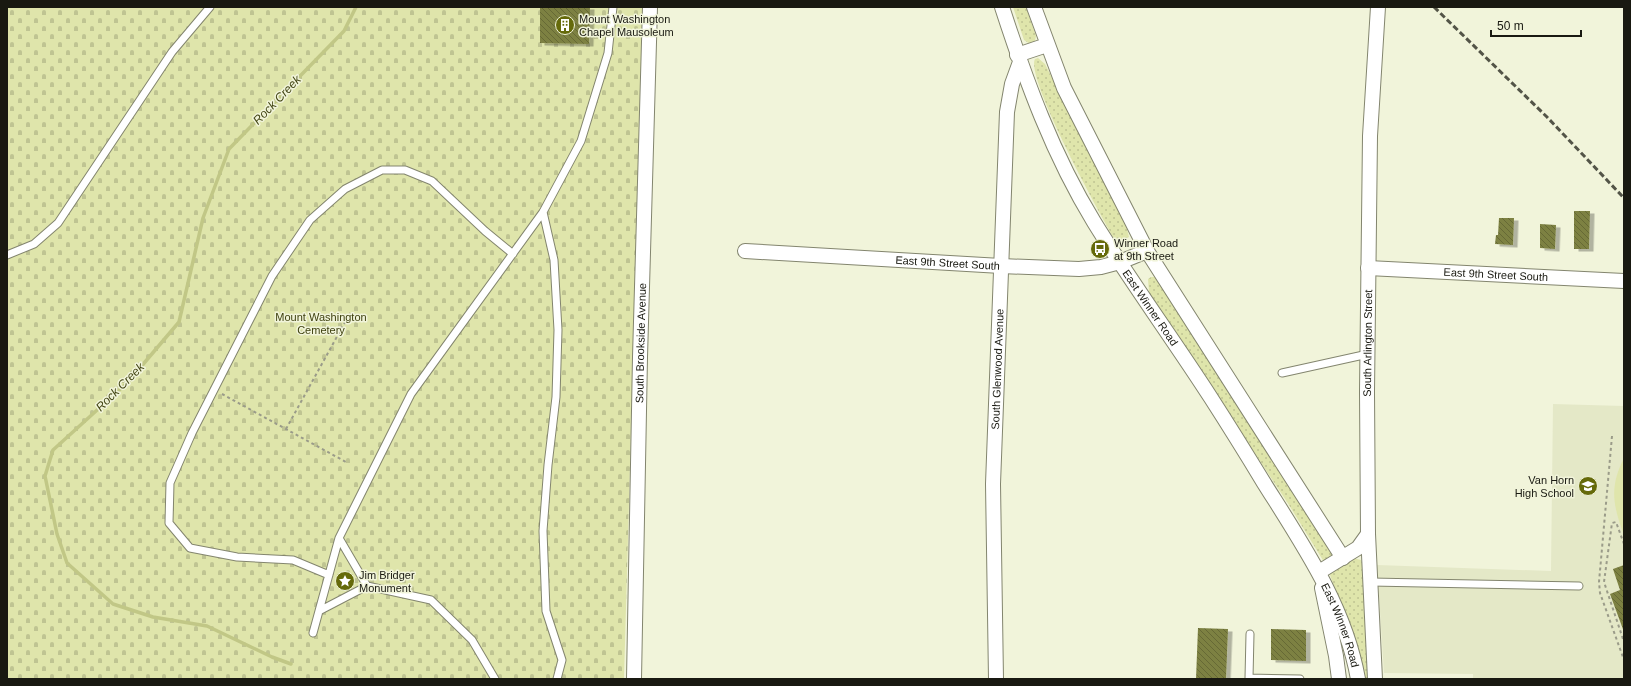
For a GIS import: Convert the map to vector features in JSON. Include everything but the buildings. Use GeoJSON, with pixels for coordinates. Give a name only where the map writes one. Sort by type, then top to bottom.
{"type":"FeatureCollection","features":[{"type":"Feature","properties":{"kind":"street","name":"South Brookside Avenue"},"geometry":{"type":"LineString","coordinates":[[634,679],[640,364],[650,7]]}},
{"type":"Feature","properties":{"kind":"street","name":"East Winner Road"},"geometry":{"type":"LineString","coordinates":[[1002,7],[1018,58],[1040,116],[1065,169],[1093,221],[1212,399],[1319,572],[1337,607],[1348,637],[1358,679]]}},
{"type":"Feature","properties":{"kind":"street"},"geometry":{"type":"LineString","coordinates":[[1034,7],[1064,88],[1147,251],[1343,558]]}},
{"type":"Feature","properties":{"kind":"street","name":"South Arlington Street"},"geometry":{"type":"LineString","coordinates":[[1376,679],[1368,534],[1368,268],[1370,136],[1378,7]]}},
{"type":"Feature","properties":{"kind":"street"},"geometry":{"type":"LineString","coordinates":[[1018,58],[1047,45]]}},
{"type":"Feature","properties":{"kind":"street","name":"South Glenwood Avenue"},"geometry":{"type":"LineString","coordinates":[[996,679],[994,484],[1007,112],[1018,58]]}},
{"type":"Feature","properties":{"kind":"street","name":"East 9th Street South"},"geometry":{"type":"LineString","coordinates":[[745,251],[1079,269],[1101,267],[1120,262],[1147,251]]}},
{"type":"Feature","properties":{"kind":"street","name":"East 9th Street South"},"geometry":{"type":"LineString","coordinates":[[1368,268],[1624,281]]}},
{"type":"Feature","properties":{"kind":"street"},"geometry":{"type":"LineString","coordinates":[[1319,572],[1358,548],[1368,534]]}},
{"type":"Feature","properties":{"kind":"street","name":"East Winner Road"},"geometry":{"type":"LineString","coordinates":[[1319,572],[1336,656],[1339,679]]}},
{"type":"Feature","properties":{"kind":"lane"},"geometry":{"type":"LineString","coordinates":[[7,255],[34,244],[58,222],[172,52],[210,7]]}},
{"type":"Feature","properties":{"kind":"lane"},"geometry":{"type":"LineString","coordinates":[[313,633],[339,538],[411,394],[543,212],[581,141],[608,53],[613,7]]}},
{"type":"Feature","properties":{"kind":"lane"},"geometry":{"type":"LineString","coordinates":[[329,576],[292,560],[237,557],[190,548],[168,523],[170,483],[192,433],[272,276],[310,220],[345,189],[382,170],[405,170],[432,181],[485,231],[513,254]]}},
{"type":"Feature","properties":{"kind":"lane"},"geometry":{"type":"LineString","coordinates":[[543,212],[554,260],[558,330],[556,397],[548,465],[543,531],[546,611],[562,660],[557,679]]}},
{"type":"Feature","properties":{"kind":"lane"},"geometry":{"type":"LineString","coordinates":[[1282,373],[1368,354]]}},
{"type":"Feature","properties":{"kind":"lane"},"geometry":{"type":"LineString","coordinates":[[339,538],[367,586]]}},
{"type":"Feature","properties":{"kind":"lane"},"geometry":{"type":"LineString","coordinates":[[1370,582],[1579,586]]}},
{"type":"Feature","properties":{"kind":"lane"},"geometry":{"type":"LineString","coordinates":[[319,611],[367,586],[431,600],[472,640],[495,679]]}},
{"type":"Feature","properties":{"kind":"lane"},"geometry":{"type":"LineString","coordinates":[[1250,634],[1249,678],[1300,679]]}},
{"type":"Feature","properties":{"kind":"path"},"geometry":{"type":"LineString","coordinates":[[286,429],[350,312]]}},
{"type":"Feature","properties":{"kind":"path"},"geometry":{"type":"LineString","coordinates":[[214,390],[346,462]]}},
{"type":"Feature","properties":{"kind":"path"},"geometry":{"type":"LineString","coordinates":[[1612,436],[1599,582],[1600,593],[1624,660]]}},
{"type":"Feature","properties":{"kind":"path"},"geometry":{"type":"LineString","coordinates":[[1624,544],[1616,522],[1612,523],[1604,582],[1624,642]]}},
{"type":"Feature","properties":{"kind":"shaded area","name":"Van Horn High School"},"geometry":{"type":"Polygon","coordinates":[[[1553,404],[1624,406],[1624,679],[1473,679],[1473,674],[1384,673],[1377,565],[1551,571],[1553,404]]]}},
{"type":"Feature","properties":{"kind":"green space","name":"Mount Washington Cemetery"},"geometry":{"type":"Polygon","coordinates":[[[7,7],[643,7],[624,679],[7,679],[7,7]]]}},
{"type":"Feature","properties":{"kind":"green space"},"geometry":{"type":"Polygon","coordinates":[[[1013,7],[1026,7],[1036,36],[1035,41],[1030,44],[1024,40],[1013,7]]]}},
{"type":"Feature","properties":{"kind":"green space"},"geometry":{"type":"Polygon","coordinates":[[[1038,58],[1045,64],[1126,225],[1129,237],[1122,241],[1114,238],[1106,224],[1080,176],[1052,117],[1041,91],[1035,71],[1035,59],[1038,58]]]}},
{"type":"Feature","properties":{"kind":"green space"},"geometry":{"type":"Polygon","coordinates":[[[1155,277],[1160,282],[1334,557],[1324,562],[1289,505],[1156,304],[1149,292],[1148,279],[1155,277]]]}},
{"type":"Feature","properties":{"kind":"green space"},"geometry":{"type":"Polygon","coordinates":[[[1624,458],[1624,535],[1617,515],[1614,496],[1616,478],[1624,458]]]}},
{"type":"Feature","properties":{"kind":"green space"},"geometry":{"type":"Polygon","coordinates":[[[1353,558],[1361,560],[1363,566],[1371,679],[1363,679],[1342,608],[1330,575],[1330,572],[1353,558]]]}},
{"type":"Feature","properties":{"kind":"waterway","name":"Rock Creek"},"geometry":{"type":"LineString","coordinates":[[291,664],[272,657],[207,626],[153,617],[113,604],[67,563],[57,534],[45,476],[53,450],[128,382],[179,322],[203,218],[229,149],[344,31],[356,7]]}},
{"type":"Feature","properties":{"kind":"railway"},"geometry":{"type":"LineString","coordinates":[[1434,7],[1547,117],[1624,198]]}},
{"type":"Feature","properties":{"kind":"place","name":"Mount Washington Chapel Mausoleum"},"geometry":{"type":"Point","coordinates":[565,25]}},
{"type":"Feature","properties":{"kind":"place","name":"Winner Road at 9th Street"},"geometry":{"type":"Point","coordinates":[1100,249]}},
{"type":"Feature","properties":{"kind":"place","name":"Van Horn High School"},"geometry":{"type":"Point","coordinates":[1588,486]}},
{"type":"Feature","properties":{"kind":"place","name":"Jim Bridger Monument"},"geometry":{"type":"Point","coordinates":[345,581]}}]}
